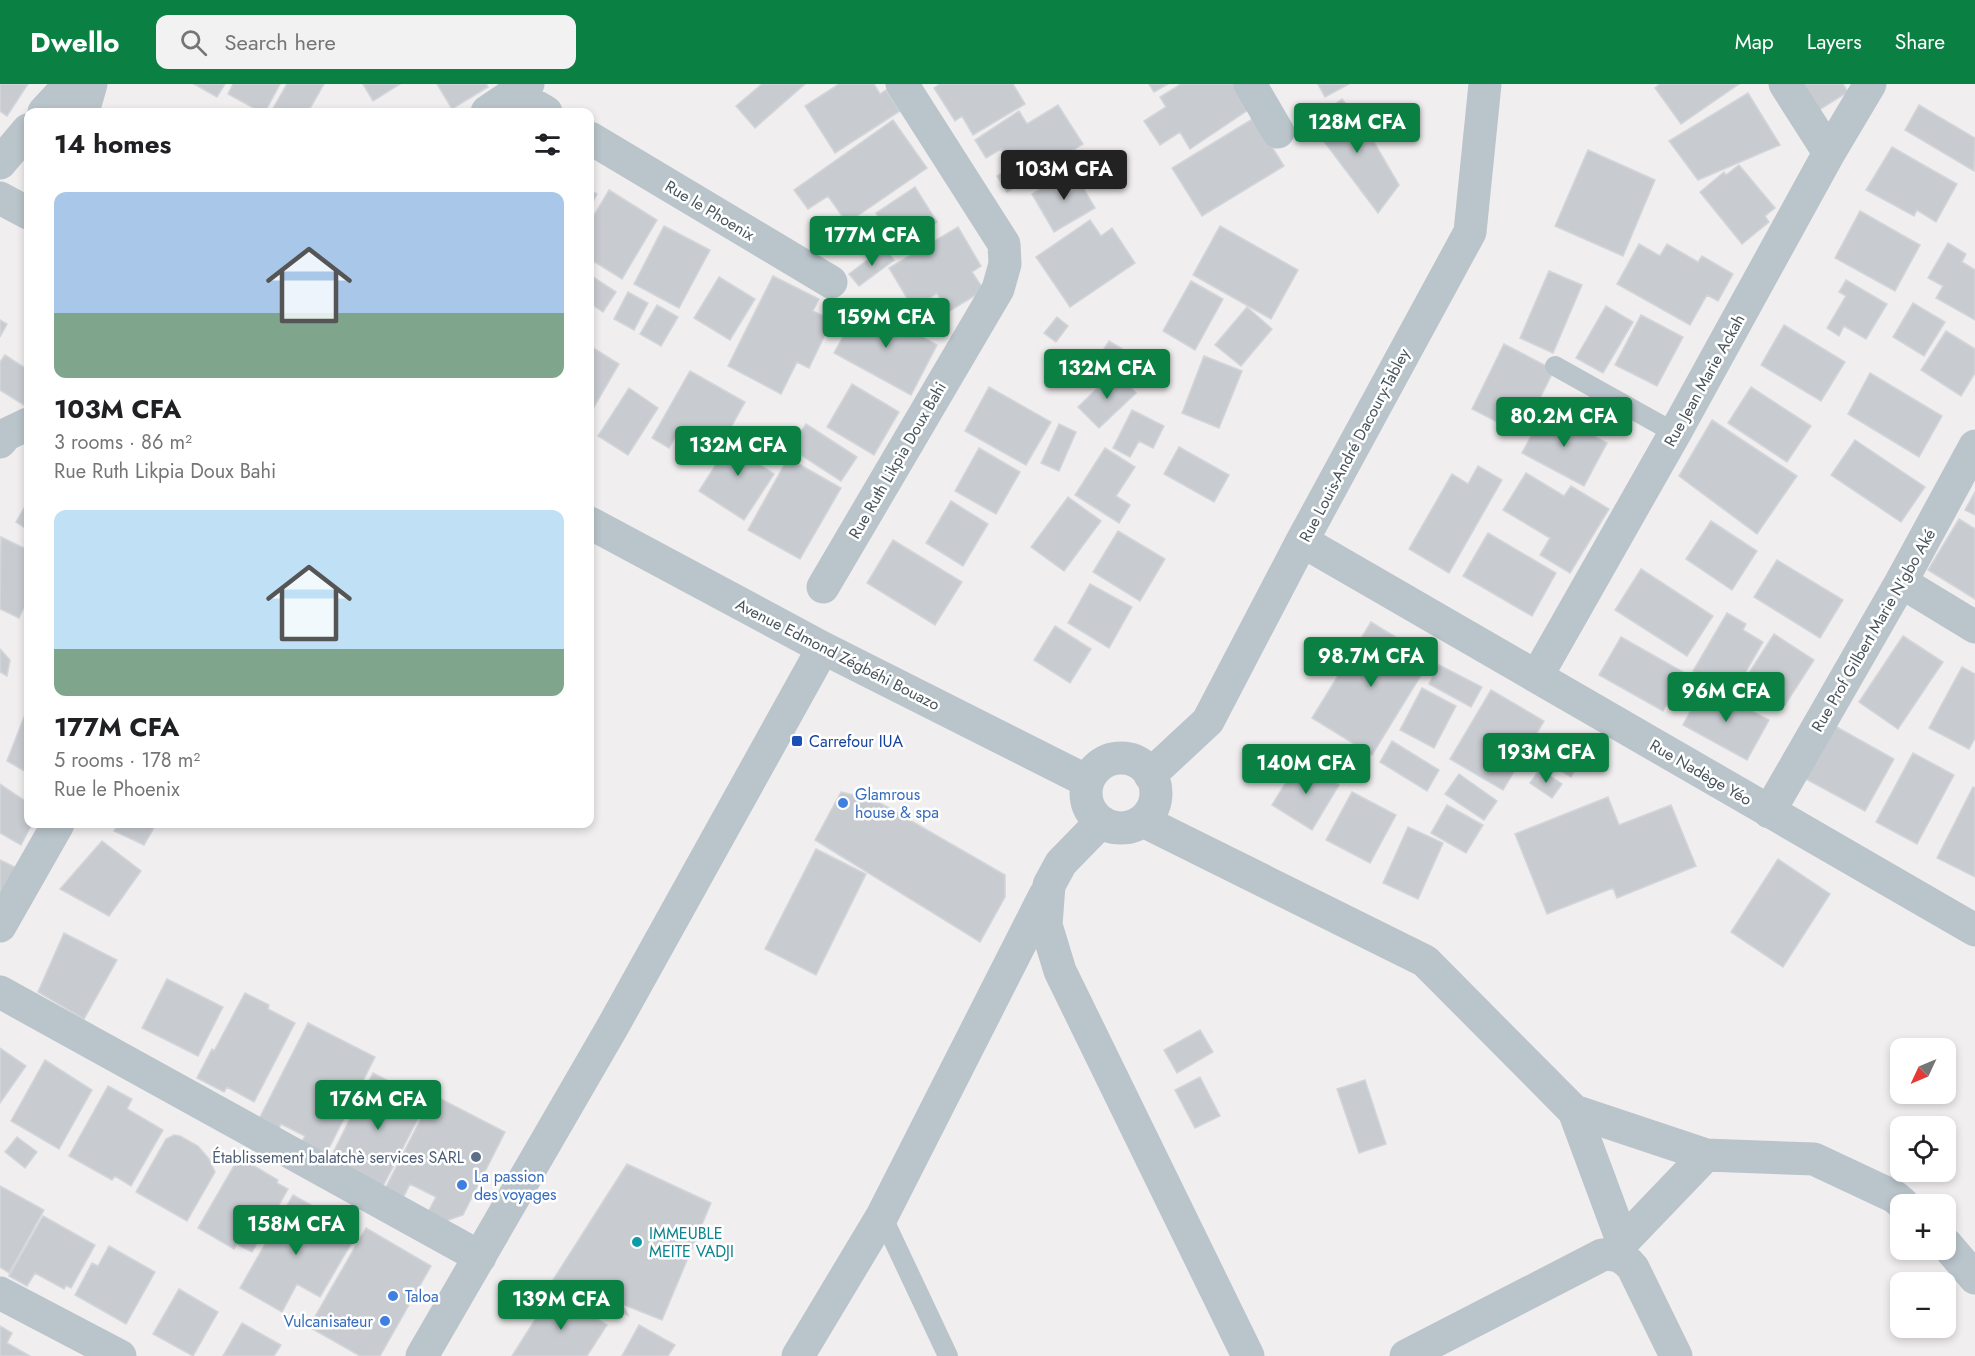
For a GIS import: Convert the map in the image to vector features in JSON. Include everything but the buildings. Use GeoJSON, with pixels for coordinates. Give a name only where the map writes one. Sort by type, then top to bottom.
{"type":"FeatureCollection","features":[{"type":"Feature","properties":{"kind":"street"},"geometry":{"type":"LineString","coordinates":[[48,108],[70,84]]}},
{"type":"Feature","properties":{"kind":"street"},"geometry":{"type":"LineString","coordinates":[[84,108],[91,84]]}},
{"type":"Feature","properties":{"kind":"street","name":"Rue Ruth Likpia Doux Bahi"},"geometry":{"type":"LineString","coordinates":[[823,587],[998,289],[1005,264],[1004,244],[902,84]]}},
{"type":"Feature","properties":{"kind":"street"},"geometry":{"type":"LineString","coordinates":[[1250,84],[1278,132]]}},
{"type":"Feature","properties":{"kind":"street","name":"Rue Louis-André Dacoury-Tabley"},"geometry":{"type":"LineString","coordinates":[[1150,775],[1208,721],[1302,541],[1470,232],[1485,84]]}},
{"type":"Feature","properties":{"kind":"street"},"geometry":{"type":"LineString","coordinates":[[1785,84],[1829,153]]}},
{"type":"Feature","properties":{"kind":"street","name":"Rue Jean Marie Ackah"},"geometry":{"type":"LineString","coordinates":[[1537,676],[1675,433],[1829,153],[1870,84]]}},
{"type":"Feature","properties":{"kind":"street"},"geometry":{"type":"LineString","coordinates":[[493,108],[521,89],[542,108]]}},
{"type":"Feature","properties":{"kind":"street"},"geometry":{"type":"LineString","coordinates":[[0,163],[24,135]]}},
{"type":"Feature","properties":{"kind":"street","name":"Rue le Phoenix"},"geometry":{"type":"LineString","coordinates":[[594,140],[831,282]]}},
{"type":"Feature","properties":{"kind":"street"},"geometry":{"type":"LineString","coordinates":[[0,198],[24,211]]}},
{"type":"Feature","properties":{"kind":"street"},"geometry":{"type":"LineString","coordinates":[[0,442],[7,434],[24,426]]}},
{"type":"Feature","properties":{"kind":"street","name":"Rue Prof Gilbert Marie N'gbo Aké"},"geometry":{"type":"LineString","coordinates":[[1769,812],[1901,582],[1975,447]]}},
{"type":"Feature","properties":{"kind":"street","name":"Avenue Edmond Zégbéhi Bouazo"},"geometry":{"type":"LineString","coordinates":[[594,525],[823,648],[1087,781]]}},
{"type":"Feature","properties":{"kind":"street","name":"Rue Nadège Yéo"},"geometry":{"type":"LineString","coordinates":[[1302,541],[1975,930]]}},
{"type":"Feature","properties":{"kind":"street"},"geometry":{"type":"LineString","coordinates":[[1901,582],[1975,627]]}},
{"type":"Feature","properties":{"kind":"street"},"geometry":{"type":"LineString","coordinates":[[422,1356],[613,1026],[823,648]]}},
{"type":"Feature","properties":{"kind":"street"},"geometry":{"type":"LineString","coordinates":[[1117,758],[1131,760],[1142,765],[1150,775],[1155,785],[1156,797],[1152,808],[1143,820],[1130,827],[1114,828],[1100,823],[1090,811],[1086,796],[1087,781],[1094,770],[1104,762],[1117,758]]}},
{"type":"Feature","properties":{"kind":"street"},"geometry":{"type":"LineString","coordinates":[[1143,820],[1425,961],[1574,1111],[1706,1155],[1814,1159],[1890,1195]]}},
{"type":"Feature","properties":{"kind":"street"},"geometry":{"type":"LineString","coordinates":[[798,1356],[882,1216],[1061,863],[1100,823]]}},
{"type":"Feature","properties":{"kind":"street"},"geometry":{"type":"LineString","coordinates":[[0,926],[56,828]]}},
{"type":"Feature","properties":{"kind":"street"},"geometry":{"type":"LineString","coordinates":[[1050,885],[1046,925],[1060,971],[1248,1356]]}},
{"type":"Feature","properties":{"kind":"street"},"geometry":{"type":"LineString","coordinates":[[0,992],[480,1257]]}},
{"type":"Feature","properties":{"kind":"street"},"geometry":{"type":"LineString","coordinates":[[1574,1111],[1621,1257],[1633,1268],[1676,1356]]}},
{"type":"Feature","properties":{"kind":"street"},"geometry":{"type":"LineString","coordinates":[[1406,1356],[1618,1248],[1706,1155]]}},
{"type":"Feature","properties":{"kind":"street"},"geometry":{"type":"LineString","coordinates":[[1956,1256],[1975,1278]]}},
{"type":"Feature","properties":{"kind":"street"},"geometry":{"type":"LineString","coordinates":[[0,1293],[120,1356]]}},
{"type":"Feature","properties":{"kind":"lane"},"geometry":{"type":"LineString","coordinates":[[1555,366],[1675,433]]}},
{"type":"Feature","properties":{"kind":"lane"},"geometry":{"type":"LineString","coordinates":[[882,1216],[948,1356]]}},
{"type":"Feature","properties":{"kind":"place","name":"Carrefour IUA"},"geometry":{"type":"Point","coordinates":[797,741]}},
{"type":"Feature","properties":{"kind":"place","name":"Glamrous house & spa"},"geometry":{"type":"Point","coordinates":[843,803]}},
{"type":"Feature","properties":{"kind":"place","name":"Établissement balatchè services SARL"},"geometry":{"type":"Point","coordinates":[476,1157]}},
{"type":"Feature","properties":{"kind":"place","name":"La passion des voyages"},"geometry":{"type":"Point","coordinates":[462,1185]}},
{"type":"Feature","properties":{"kind":"place","name":"IMMEUBLE MEITE VADJI"},"geometry":{"type":"Point","coordinates":[637,1242]}},
{"type":"Feature","properties":{"kind":"place","name":"Taloa"},"geometry":{"type":"Point","coordinates":[393,1296]}},
{"type":"Feature","properties":{"kind":"place","name":"Vulcanisateur"},"geometry":{"type":"Point","coordinates":[385,1321]}}]}
